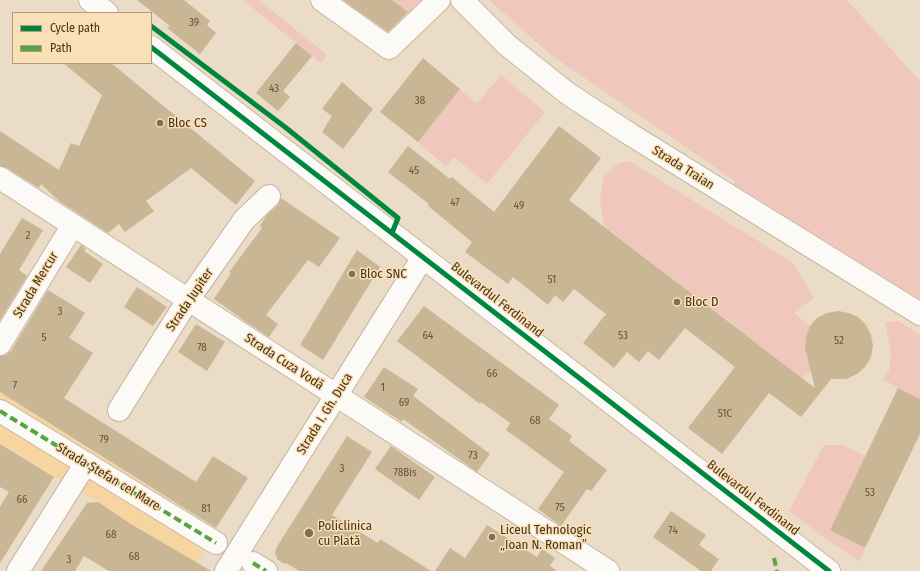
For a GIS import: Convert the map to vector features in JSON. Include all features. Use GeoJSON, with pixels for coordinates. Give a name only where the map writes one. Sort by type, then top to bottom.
{"type":"FeatureCollection","features":[{"type":"Feature","properties":{"kind":"street"},"geometry":{"type":"LineString","coordinates":[[90,0],[106,12]]}},
{"type":"Feature","properties":{"kind":"street"},"geometry":{"type":"LineString","coordinates":[[322,0],[390,48],[439,0]]}},
{"type":"Feature","properties":{"kind":"street","name":"Strada Traian"},"geometry":{"type":"LineString","coordinates":[[462,0],[507,45],[567,93],[634,137],[920,314]]}},
{"type":"Feature","properties":{"kind":"street","name":"Bulevardul Ferdinand"},"geometry":{"type":"LineString","coordinates":[[152,48],[829,571]]}},
{"type":"Feature","properties":{"kind":"street","name":"Strada Cuza Vodă"},"geometry":{"type":"LineString","coordinates":[[0,178],[608,571]]}},
{"type":"Feature","properties":{"kind":"street","name":"Strada Jupiter"},"geometry":{"type":"LineString","coordinates":[[119,410],[188,300],[244,220],[269,196]]}},
{"type":"Feature","properties":{"kind":"street","name":"Strada Mercur"},"geometry":{"type":"LineString","coordinates":[[0,344],[72,225]]}},
{"type":"Feature","properties":{"kind":"street","name":"Strada I. Gh. Duca"},"geometry":{"type":"LineString","coordinates":[[226,571],[423,257]]}},
{"type":"Feature","properties":{"kind":"street","name":"Strada Ștefan cel Mare"},"geometry":{"type":"LineString","coordinates":[[0,411],[216,543]]}},
{"type":"Feature","properties":{"kind":"street"},"geometry":{"type":"LineString","coordinates":[[18,571],[86,463]]}},
{"type":"Feature","properties":{"kind":"shaded area"},"geometry":{"type":"Polygon","coordinates":[[[243,0],[259,0],[327,55],[321,63],[243,0]]]}},
{"type":"Feature","properties":{"kind":"shaded area"},"geometry":{"type":"Polygon","coordinates":[[[392,0],[421,0],[409,13],[392,0]]]}},
{"type":"Feature","properties":{"kind":"shaded area"},"geometry":{"type":"Polygon","coordinates":[[[489,0],[790,0],[792,2],[794,0],[847,0],[920,81],[920,300],[733,184],[735,181],[551,55],[489,0]]]}},
{"type":"Feature","properties":{"kind":"shaded area"},"geometry":{"type":"Polygon","coordinates":[[[501,75],[545,112],[487,184],[454,157],[446,166],[418,142],[460,89],[477,103],[501,75]]]}},
{"type":"Feature","properties":{"kind":"shaded area"},"geometry":{"type":"Polygon","coordinates":[[[629,161],[792,262],[814,298],[794,313],[810,326],[806,336],[805,348],[807,359],[814,369],[802,378],[604,226],[600,200],[603,178],[617,164],[629,161]]]}},
{"type":"Feature","properties":{"kind":"shaded area"},"geometry":{"type":"Polygon","coordinates":[[[898,321],[920,335],[920,399],[882,379],[889,371],[891,353],[885,322],[898,321]]]}},
{"type":"Feature","properties":{"kind":"shaded area"},"geometry":{"type":"Polygon","coordinates":[[[0,392],[216,529],[197,563],[0,444],[0,392]]]}},
{"type":"Feature","properties":{"kind":"shaded area"},"geometry":{"type":"Polygon","coordinates":[[[824,445],[843,445],[866,456],[830,530],[865,548],[860,562],[789,511],[824,445]]]}},
{"type":"Feature","properties":{"kind":"building"},"geometry":{"type":"Polygon","coordinates":[[[137,0],[184,0],[210,21],[207,25],[216,33],[200,54],[167,28],[170,26],[137,0]]]}},
{"type":"Feature","properties":{"kind":"building"},"geometry":{"type":"Polygon","coordinates":[[[343,0],[392,0],[408,12],[388,32],[343,0]]]}},
{"type":"Feature","properties":{"kind":"building"},"geometry":{"type":"Polygon","coordinates":[[[296,43],[312,56],[283,91],[290,97],[278,111],[256,93],[296,43]]]}},
{"type":"Feature","properties":{"kind":"building"},"geometry":{"type":"Polygon","coordinates":[[[423,58],[460,89],[418,142],[380,112],[423,58]]]}},
{"type":"Feature","properties":{"kind":"building"},"geometry":{"type":"Polygon","coordinates":[[[64,64],[112,64],[255,181],[236,205],[191,168],[146,201],[154,211],[125,232],[119,224],[108,233],[59,201],[41,184],[39,188],[7,168],[0,166],[0,131],[59,170],[71,143],[79,146],[102,95],[64,64]]]}},
{"type":"Feature","properties":{"kind":"building"},"geometry":{"type":"Polygon","coordinates":[[[342,82],[373,109],[343,149],[322,132],[332,116],[322,109],[342,82]]]}},
{"type":"Feature","properties":{"kind":"building"},"geometry":{"type":"Polygon","coordinates":[[[559,126],[601,158],[569,200],[815,388],[805,348],[806,336],[810,326],[817,318],[827,313],[838,311],[849,313],[858,317],[866,325],[871,335],[873,346],[871,357],[865,367],[857,374],[846,379],[831,379],[801,417],[769,393],[722,454],[688,428],[735,367],[685,328],[659,360],[648,351],[639,362],[627,352],[614,368],[583,343],[606,314],[574,289],[563,302],[555,295],[548,305],[513,277],[508,284],[465,252],[472,242],[428,206],[429,204],[388,172],[408,146],[450,179],[452,177],[494,212],[559,126]]]}},
{"type":"Feature","properties":{"kind":"building"},"geometry":{"type":"Polygon","coordinates":[[[281,198],[340,238],[319,267],[308,260],[266,315],[278,324],[269,337],[214,299],[231,273],[229,272],[262,228],[260,226],[266,216],[278,205],[281,198]]]}},
{"type":"Feature","properties":{"kind":"building"},"geometry":{"type":"Polygon","coordinates":[[[22,218],[43,230],[19,270],[27,276],[0,320],[0,254],[22,218]]]}},
{"type":"Feature","properties":{"kind":"building"},"geometry":{"type":"Polygon","coordinates":[[[81,245],[86,249],[84,251],[103,264],[90,283],[66,267],[81,245]]]}},
{"type":"Feature","properties":{"kind":"building"},"geometry":{"type":"Polygon","coordinates":[[[357,250],[380,267],[323,360],[300,345],[357,250]]]}},
{"type":"Feature","properties":{"kind":"building"},"geometry":{"type":"Polygon","coordinates":[[[137,287],[167,307],[153,326],[124,307],[137,287]]]}},
{"type":"Feature","properties":{"kind":"building"},"geometry":{"type":"Polygon","coordinates":[[[48,290],[85,313],[69,338],[93,353],[64,398],[196,482],[213,456],[248,478],[216,528],[0,392],[0,356],[6,355],[11,351],[48,290]]]}},
{"type":"Feature","properties":{"kind":"building"},"geometry":{"type":"Polygon","coordinates":[[[424,306],[559,405],[549,419],[572,436],[569,441],[607,470],[591,491],[587,489],[561,526],[538,509],[564,472],[506,430],[510,423],[481,402],[480,404],[397,341],[424,306]]]}},
{"type":"Feature","properties":{"kind":"building"},"geometry":{"type":"Polygon","coordinates":[[[196,324],[225,342],[207,371],[178,352],[196,324]]]}},
{"type":"Feature","properties":{"kind":"building"},"geometry":{"type":"Polygon","coordinates":[[[384,367],[418,389],[413,396],[490,454],[477,472],[403,419],[402,422],[364,397],[384,367]]]}},
{"type":"Feature","properties":{"kind":"building"},"geometry":{"type":"Polygon","coordinates":[[[898,388],[920,399],[920,434],[865,548],[830,530],[898,388]]]}},
{"type":"Feature","properties":{"kind":"building"},"geometry":{"type":"Polygon","coordinates":[[[347,436],[372,452],[332,515],[378,543],[380,539],[431,571],[299,571],[277,559],[275,552],[278,545],[347,436]]]}},
{"type":"Feature","properties":{"kind":"building"},"geometry":{"type":"Polygon","coordinates":[[[0,444],[54,477],[0,563],[0,507],[9,492],[0,487],[0,444]]]}},
{"type":"Feature","properties":{"kind":"building"},"geometry":{"type":"Polygon","coordinates":[[[391,446],[435,477],[419,500],[375,469],[391,446]]]}},
{"type":"Feature","properties":{"kind":"building"},"geometry":{"type":"Polygon","coordinates":[[[98,502],[131,524],[211,571],[109,571],[84,556],[75,571],[41,571],[87,503],[98,502]]]}},
{"type":"Feature","properties":{"kind":"building"},"geometry":{"type":"Polygon","coordinates":[[[671,511],[706,535],[699,545],[719,559],[711,571],[701,571],[653,537],[671,511]]]}},
{"type":"Feature","properties":{"kind":"building","name":"Liceul Tehnologic „Ioan N. Roman”"},"geometry":{"type":"Polygon","coordinates":[[[487,525],[537,557],[542,549],[555,558],[550,566],[557,571],[435,571],[450,548],[465,558],[487,525]]]}},
{"type":"Feature","properties":{"kind":"marked path"},"geometry":{"type":"LineString","coordinates":[[0,411],[216,543]]}},
{"type":"Feature","properties":{"kind":"marked path"},"geometry":{"type":"LineString","coordinates":[[774,558],[777,571]]}},
{"type":"Feature","properties":{"kind":"marked path"},"geometry":{"type":"LineString","coordinates":[[253,563],[266,571]]}},
{"type":"Feature","properties":{"kind":"cycle path"},"geometry":{"type":"LineString","coordinates":[[152,27],[285,127],[398,218],[392,233]]}},
{"type":"Feature","properties":{"kind":"cycle path"},"geometry":{"type":"LineString","coordinates":[[152,48],[829,571]]}},
{"type":"Feature","properties":{"kind":"place","name":"Bloc CS"},"geometry":{"type":"Point","coordinates":[160,123]}},
{"type":"Feature","properties":{"kind":"place","name":"Bloc SNC"},"geometry":{"type":"Point","coordinates":[352,274]}},
{"type":"Feature","properties":{"kind":"place","name":"Bloc D"},"geometry":{"type":"Point","coordinates":[677,302]}},
{"type":"Feature","properties":{"kind":"place","name":"Policlinica cu Plată"},"geometry":{"type":"Point","coordinates":[309,533]}},
{"type":"Feature","properties":{"kind":"place","name":"Liceul Tehnologic „Ioan N. Roman”"},"geometry":{"type":"Point","coordinates":[492,537]}}]}
